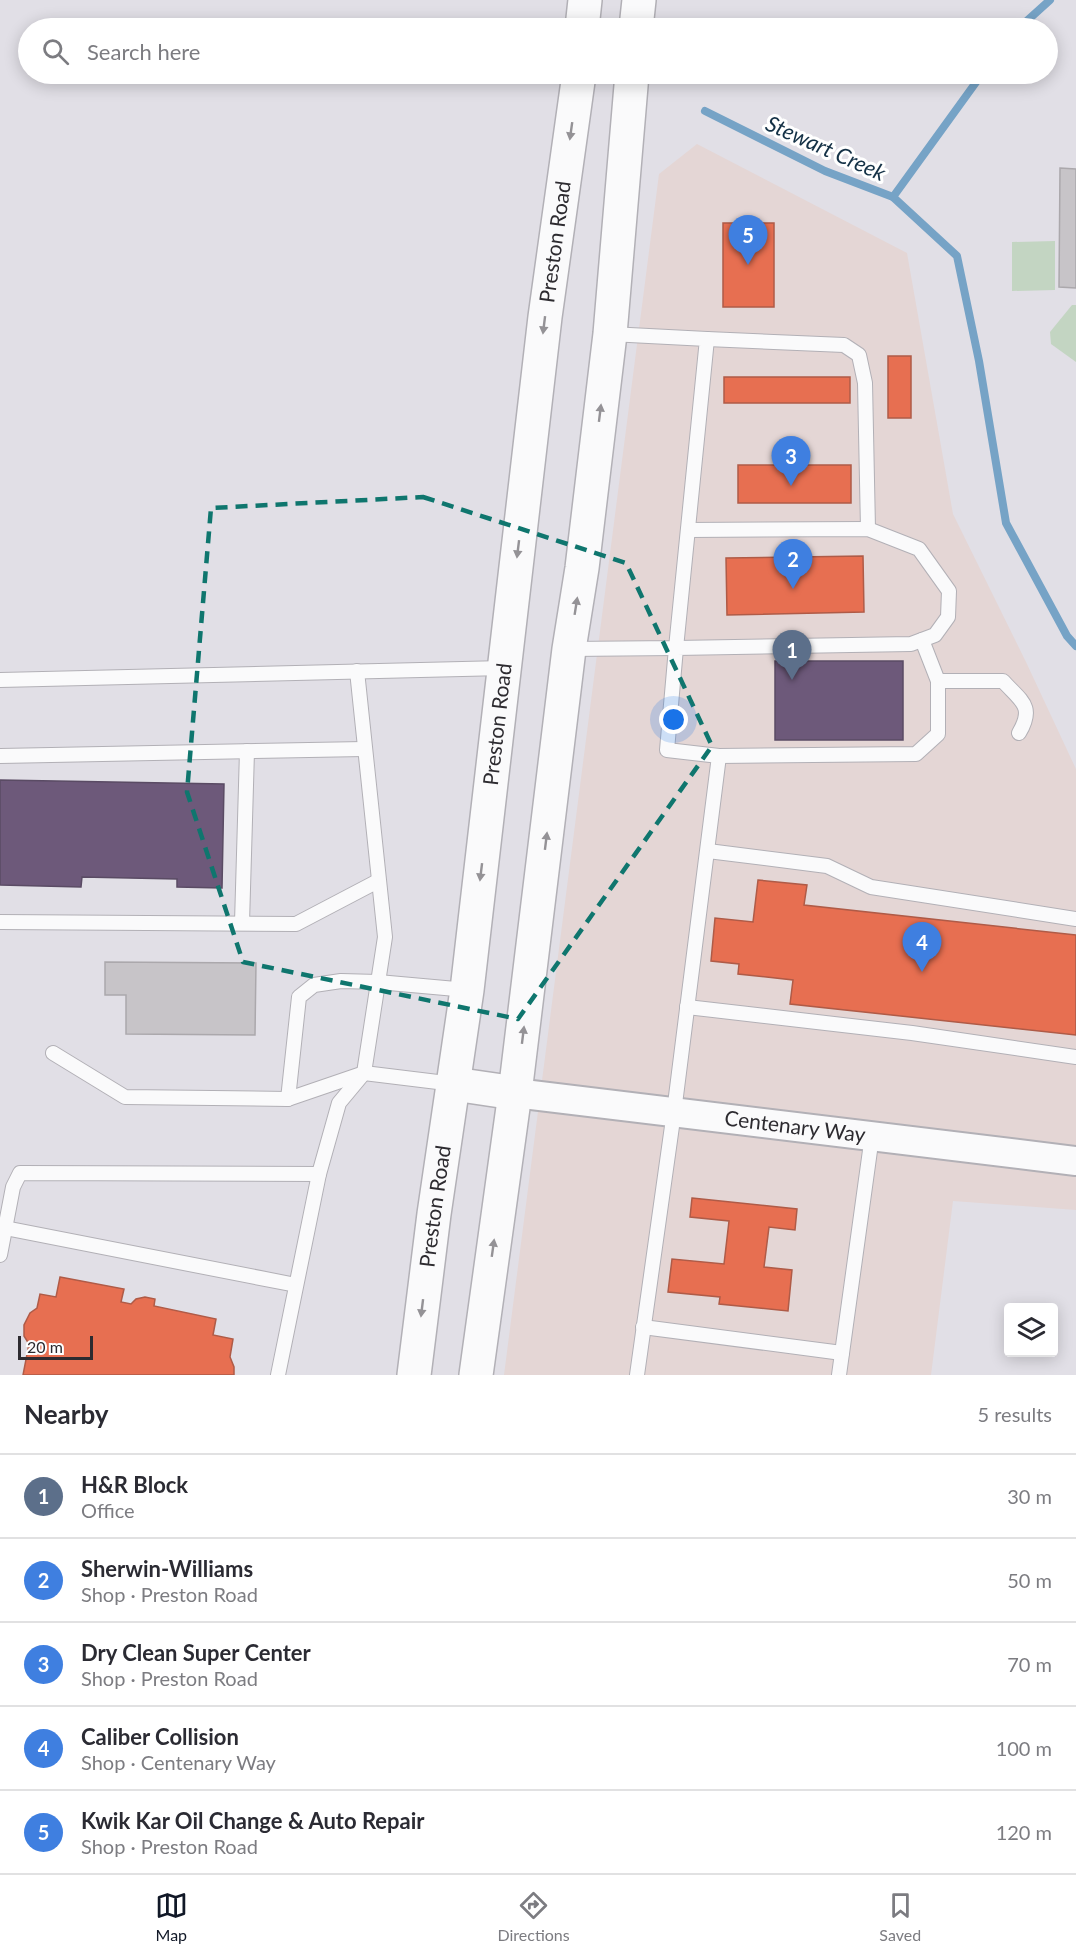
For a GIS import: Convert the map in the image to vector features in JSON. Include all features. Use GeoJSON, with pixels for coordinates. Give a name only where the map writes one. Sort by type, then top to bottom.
{"type":"FeatureCollection","features":[{"type":"Feature","properties":{"kind":"main road"},"geometry":{"type":"LineString","coordinates":[[583,18],[585,0]]}},
{"type":"Feature","properties":{"kind":"main road"},"geometry":{"type":"LineString","coordinates":[[637,18],[639,0]]}},
{"type":"Feature","properties":{"kind":"main road","name":"Preston Road"},"geometry":{"type":"LineString","coordinates":[[414,1375],[434,1214],[467,990],[545,317],[578,84]]}},
{"type":"Feature","properties":{"kind":"main road"},"geometry":{"type":"LineString","coordinates":[[476,1375],[515,1093],[569,649],[582,568],[610,334],[631,84]]}},
{"type":"Feature","properties":{"kind":"main road"},"geometry":{"type":"LineString","coordinates":[[454,1084],[515,1093]]}},
{"type":"Feature","properties":{"kind":"street","name":"Centenary Way"},"geometry":{"type":"LineString","coordinates":[[515,1093],[1076,1161]]}},
{"type":"Feature","properties":{"kind":"lane"},"geometry":{"type":"LineString","coordinates":[[610,334],[844,345],[859,355],[866,383],[868,529]]}},
{"type":"Feature","properties":{"kind":"lane"},"geometry":{"type":"LineString","coordinates":[[707,339],[667,750],[719,756],[916,754],[938,734],[938,681],[922,640]]}},
{"type":"Feature","properties":{"kind":"lane"},"geometry":{"type":"LineString","coordinates":[[569,649],[911,644],[935,635],[948,617],[949,591],[919,549],[868,529],[688,530]]}},
{"type":"Feature","properties":{"kind":"lane"},"geometry":{"type":"LineString","coordinates":[[0,680],[504,668]]}},
{"type":"Feature","properties":{"kind":"lane"},"geometry":{"type":"LineString","coordinates":[[278,1375],[319,1174],[339,1103],[364,1073],[384,937],[357,671]]}},
{"type":"Feature","properties":{"kind":"lane"},"geometry":{"type":"LineString","coordinates":[[938,681],[1003,681],[1026,706],[1027,720],[1019,733]]}},
{"type":"Feature","properties":{"kind":"lane"},"geometry":{"type":"LineString","coordinates":[[0,756],[364,749]]}},
{"type":"Feature","properties":{"kind":"lane"},"geometry":{"type":"LineString","coordinates":[[242,923],[247,751]]}},
{"type":"Feature","properties":{"kind":"lane"},"geometry":{"type":"LineString","coordinates":[[637,1375],[674,1112],[719,756]]}},
{"type":"Feature","properties":{"kind":"lane"},"geometry":{"type":"LineString","coordinates":[[708,851],[826,866],[871,887],[1076,919]]}},
{"type":"Feature","properties":{"kind":"lane"},"geometry":{"type":"LineString","coordinates":[[0,922],[296,924],[378,880]]}},
{"type":"Feature","properties":{"kind":"lane"},"geometry":{"type":"LineString","coordinates":[[288,1100],[299,997],[314,985],[341,981],[378,982],[467,990]]}},
{"type":"Feature","properties":{"kind":"lane"},"geometry":{"type":"LineString","coordinates":[[687,1007],[912,1033],[1076,1057]]}},
{"type":"Feature","properties":{"kind":"lane"},"geometry":{"type":"LineString","coordinates":[[53,1053],[125,1097],[288,1100],[364,1073],[454,1084]]}},
{"type":"Feature","properties":{"kind":"lane"},"geometry":{"type":"LineString","coordinates":[[839,1375],[872,1136]]}},
{"type":"Feature","properties":{"kind":"lane"},"geometry":{"type":"LineString","coordinates":[[0,1255],[13,1187],[20,1173],[319,1174]]}},
{"type":"Feature","properties":{"kind":"lane"},"geometry":{"type":"LineString","coordinates":[[5,1228],[296,1285]]}},
{"type":"Feature","properties":{"kind":"lane"},"geometry":{"type":"LineString","coordinates":[[643,1328],[842,1353]]}},
{"type":"Feature","properties":{"kind":"highlighted area"},"geometry":{"type":"Polygon","coordinates":[[[423,497],[626,563],[712,746],[518,1019],[243,962],[187,792],[211,508],[423,497]]]}},
{"type":"Feature","properties":{"kind":"shaded area"},"geometry":{"type":"Polygon","coordinates":[[[697,144],[907,253],[953,514],[1076,769],[1076,1210],[953,1201],[931,1375],[504,1375],[659,174],[697,144]]]}},
{"type":"Feature","properties":{"kind":"green space"},"geometry":{"type":"Polygon","coordinates":[[[1055,241],[1055,290],[1012,291],[1012,242],[1055,241]]]}},
{"type":"Feature","properties":{"kind":"green space"},"geometry":{"type":"Polygon","coordinates":[[[1072,305],[1076,305],[1076,362],[1051,344],[1050,332],[1072,305]]]}},
{"type":"Feature","properties":{"kind":"building: Shops"},"geometry":{"type":"Polygon","coordinates":[[[723,223],[774,223],[774,307],[723,307],[723,223]]]}},
{"type":"Feature","properties":{"kind":"building: Shops"},"geometry":{"type":"Polygon","coordinates":[[[888,356],[911,356],[911,418],[888,418],[888,356]]]}},
{"type":"Feature","properties":{"kind":"building: Shops"},"geometry":{"type":"Polygon","coordinates":[[[724,377],[850,377],[850,403],[724,403],[724,377]]]}},
{"type":"Feature","properties":{"kind":"building: Shops"},"geometry":{"type":"Polygon","coordinates":[[[738,465],[851,465],[851,503],[738,503],[738,465]]]}},
{"type":"Feature","properties":{"kind":"building: Shops"},"geometry":{"type":"Polygon","coordinates":[[[863,556],[864,612],[727,615],[726,558],[863,556]]]}},
{"type":"Feature","properties":{"kind":"building: Shops"},"geometry":{"type":"Polygon","coordinates":[[[758,880],[807,885],[804,905],[1076,935],[1076,1035],[790,1004],[793,980],[738,974],[739,964],[711,961],[715,918],[753,922],[758,880]]]}},
{"type":"Feature","properties":{"kind":"building: Shops"},"geometry":{"type":"Polygon","coordinates":[[[692,1198],[797,1209],[795,1230],[769,1227],[764,1267],[792,1270],[788,1311],[719,1304],[720,1297],[668,1292],[672,1259],[724,1264],[729,1221],[690,1217],[692,1198]]]}},
{"type":"Feature","properties":{"kind":"building: Shops"},"geometry":{"type":"Polygon","coordinates":[[[60,1277],[124,1289],[121,1302],[131,1304],[136,1299],[145,1297],[155,1299],[154,1306],[216,1319],[213,1335],[233,1339],[230,1357],[234,1375],[23,1375],[29,1344],[24,1336],[24,1325],[30,1313],[37,1308],[40,1294],[56,1297],[60,1277]]]}},
{"type":"Feature","properties":{"kind":"building: Offices"},"geometry":{"type":"Polygon","coordinates":[[[775,661],[903,661],[903,740],[775,740],[775,661]]]}},
{"type":"Feature","properties":{"kind":"building: Offices"},"geometry":{"type":"Polygon","coordinates":[[[0,780],[224,784],[222,888],[177,887],[177,879],[82,877],[81,887],[0,885],[0,780]]]}},
{"type":"Feature","properties":{"kind":"building: Other"},"geometry":{"type":"Polygon","coordinates":[[[1060,168],[1076,169],[1076,288],[1059,287],[1060,168]]]}},
{"type":"Feature","properties":{"kind":"building: Other"},"geometry":{"type":"Polygon","coordinates":[[[105,962],[256,963],[255,1035],[126,1034],[126,995],[105,995],[105,962]]]}},
{"type":"Feature","properties":{"kind":"waterway","name":"Stewart Creek"},"geometry":{"type":"LineString","coordinates":[[1030,18],[1050,0]]}},
{"type":"Feature","properties":{"kind":"waterway","name":"Stewart Creek"},"geometry":{"type":"LineString","coordinates":[[893,197],[975,84]]}},
{"type":"Feature","properties":{"kind":"waterway"},"geometry":{"type":"LineString","coordinates":[[705,111],[825,171],[893,197],[957,256],[979,361],[1006,523],[1067,636],[1076,646]]}},
{"type":"Feature","properties":{"kind":"place","name":"Kwik Kar Oil Change & Auto Repair"},"geometry":{"type":"Point","coordinates":[748,265]}},
{"type":"Feature","properties":{"kind":"place","name":"Dry Clean Super Center"},"geometry":{"type":"Point","coordinates":[791,486]}},
{"type":"Feature","properties":{"kind":"place","name":"Sherwin-Williams"},"geometry":{"type":"Point","coordinates":[793,589]}},
{"type":"Feature","properties":{"kind":"place","name":"H&R Block"},"geometry":{"type":"Point","coordinates":[792,680]}},
{"type":"Feature","properties":{"kind":"place","name":"Caliber Collision"},"geometry":{"type":"Point","coordinates":[922,972]}}]}
